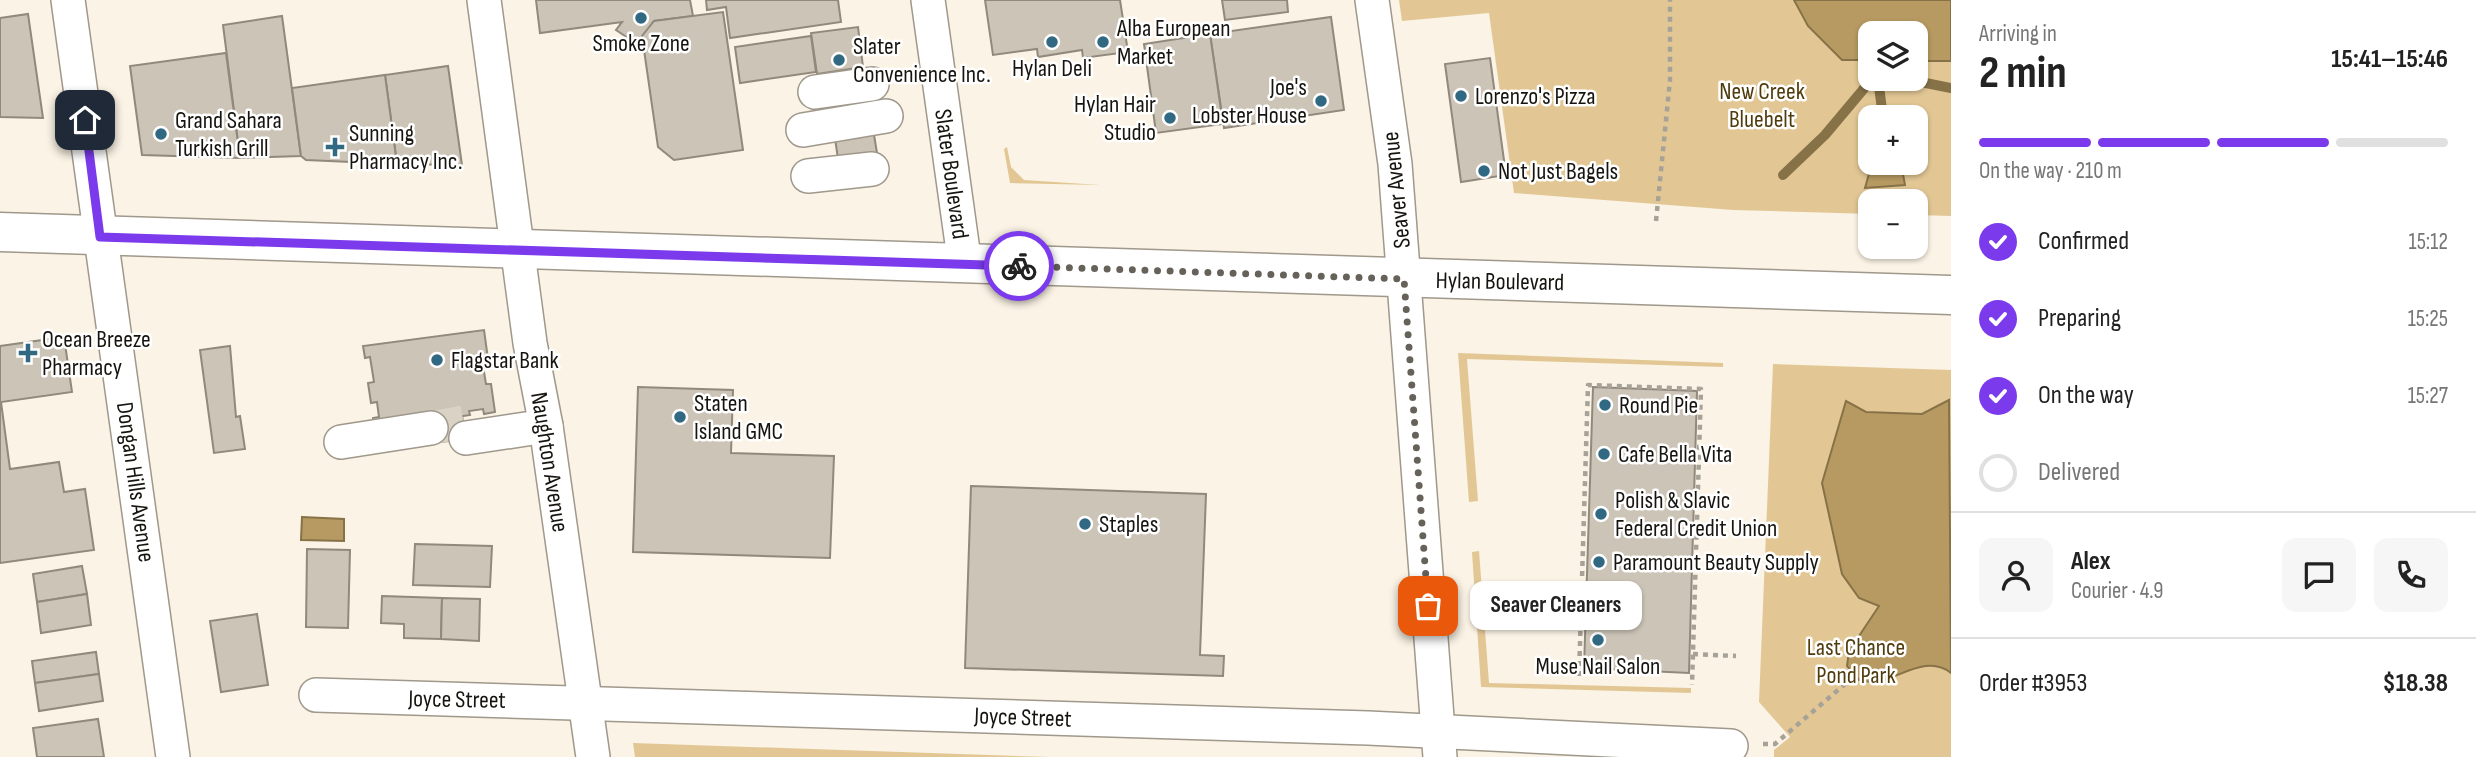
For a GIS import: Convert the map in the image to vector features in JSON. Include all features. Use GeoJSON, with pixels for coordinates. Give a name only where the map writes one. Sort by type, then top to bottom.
{"type":"FeatureCollection","features":[{"type":"Feature","properties":{"kind":"main road","name":"Hylan Boulevard"},"geometry":{"type":"LineString","coordinates":[[0,232],[1951,295]]}},
{"type":"Feature","properties":{"kind":"street","name":"Dongan Hills Avenue"},"geometry":{"type":"LineString","coordinates":[[68,0],[173,757]]}},
{"type":"Feature","properties":{"kind":"street","name":"Naughton Avenue"},"geometry":{"type":"LineString","coordinates":[[484,0],[517,250],[545,418],[593,757]]}},
{"type":"Feature","properties":{"kind":"street","name":"Slater Boulevard"},"geometry":{"type":"LineString","coordinates":[[928,0],[964,265]]}},
{"type":"Feature","properties":{"kind":"street","name":"Seaver Avenue"},"geometry":{"type":"LineString","coordinates":[[1372,0],[1395,164],[1439,744]]}},
{"type":"Feature","properties":{"kind":"street"},"geometry":{"type":"LineString","coordinates":[[815,92],[872,84]]}},
{"type":"Feature","properties":{"kind":"street"},"geometry":{"type":"LineString","coordinates":[[803,130],[886,116]]}},
{"type":"Feature","properties":{"kind":"street"},"geometry":{"type":"LineString","coordinates":[[808,176],[872,169]]}},
{"type":"Feature","properties":{"kind":"street"},"geometry":{"type":"LineString","coordinates":[[465,430],[545,418]]}},
{"type":"Feature","properties":{"kind":"street"},"geometry":{"type":"LineString","coordinates":[[349,448],[432,435]]}},
{"type":"Feature","properties":{"kind":"street","name":"Joyce Street"},"geometry":{"type":"LineString","coordinates":[[316,695],[585,702],[1439,744],[1731,746]]}},
{"type":"Feature","properties":{"kind":"path"},"geometry":{"type":"LineString","coordinates":[[1656,221],[1670,79],[1670,0]]}},
{"type":"Feature","properties":{"kind":"path"},"geometry":{"type":"LineString","coordinates":[[1579,676],[1588,385],[1701,389],[1692,684]]}},
{"type":"Feature","properties":{"kind":"path"},"geometry":{"type":"LineString","coordinates":[[1693,654],[1736,656]]}},
{"type":"Feature","properties":{"kind":"path"},"geometry":{"type":"LineString","coordinates":[[1731,746],[1775,744],[1845,684]]}},
{"type":"Feature","properties":{"kind":"green space","name":"New Creek Bluebelt"},"geometry":{"type":"Polygon","coordinates":[[[1399,0],[1951,0],[1951,216],[1928,215],[1928,189],[1858,189],[1858,214],[1733,210],[1514,193],[1489,13],[1402,21],[1399,0]]]}},
{"type":"Feature","properties":{"kind":"green space"},"geometry":{"type":"Polygon","coordinates":[[[1007,147],[1011,167],[1024,180],[1100,185],[1010,183],[1004,149],[1007,147]]]}},
{"type":"Feature","properties":{"kind":"green space"},"geometry":{"type":"Polygon","coordinates":[[[1458,353],[1723,363],[1723,367],[1467,359],[1478,501],[1469,502],[1458,353]]]}},
{"type":"Feature","properties":{"kind":"green space","name":"Last Chance Pond Park"},"geometry":{"type":"Polygon","coordinates":[[[1773,364],[1951,370],[1951,757],[1774,757],[1774,750],[1790,737],[1759,702],[1773,364]]]}},
{"type":"Feature","properties":{"kind":"green space"},"geometry":{"type":"Polygon","coordinates":[[[1479,551],[1489,683],[1691,688],[1691,693],[1481,687],[1472,552],[1479,551]]]}},
{"type":"Feature","properties":{"kind":"green space"},"geometry":{"type":"Polygon","coordinates":[[[633,743],[1049,757],[635,757],[633,743]]]}},
{"type":"Feature","properties":{"kind":"shaded area"},"geometry":{"type":"Polygon","coordinates":[[[1794,0],[1951,0],[1951,61],[1928,61],[1928,21],[1858,21],[1858,60],[1842,60],[1808,26],[1794,0]]]}},
{"type":"Feature","properties":{"kind":"shaded area"},"geometry":{"type":"Polygon","coordinates":[[[1869,175],[1903,175],[1905,185],[1865,188],[1869,175]]]}},
{"type":"Feature","properties":{"kind":"shaded area"},"geometry":{"type":"Polygon","coordinates":[[[1949,400],[1951,673],[1942,668],[1923,666],[1876,682],[1859,680],[1847,666],[1849,651],[1879,606],[1859,598],[1842,574],[1822,483],[1846,401],[1866,412],[1922,414],[1949,400]]]}},
{"type":"Feature","properties":{"kind":"shaded area"},"geometry":{"type":"Polygon","coordinates":[[[302,517],[344,519],[344,541],[301,540],[302,517]]]}},
{"type":"Feature","properties":{"kind":"building"},"geometry":{"type":"Polygon","coordinates":[[[536,0],[690,0],[693,16],[654,21],[637,44],[616,30],[622,22],[540,33],[536,0]]]}},
{"type":"Feature","properties":{"kind":"building"},"geometry":{"type":"Polygon","coordinates":[[[706,0],[838,0],[841,22],[730,38],[726,7],[707,10],[706,0]]]}},
{"type":"Feature","properties":{"kind":"building"},"geometry":{"type":"Polygon","coordinates":[[[985,0],[1120,0],[1128,52],[1083,58],[1082,50],[1038,57],[1037,49],[993,55],[985,0]]]}},
{"type":"Feature","properties":{"kind":"building"},"geometry":{"type":"Polygon","coordinates":[[[1222,0],[1287,0],[1288,12],[1225,20],[1222,0]]]}},
{"type":"Feature","properties":{"kind":"building"},"geometry":{"type":"Polygon","coordinates":[[[723,12],[743,150],[674,160],[658,147],[642,36],[654,21],[723,12]]]}},
{"type":"Feature","properties":{"kind":"building"},"geometry":{"type":"Polygon","coordinates":[[[28,14],[43,118],[0,117],[0,18],[28,14]]]}},
{"type":"Feature","properties":{"kind":"building"},"geometry":{"type":"Polygon","coordinates":[[[282,16],[301,156],[240,158],[223,25],[282,16]]]}},
{"type":"Feature","properties":{"kind":"building"},"geometry":{"type":"Polygon","coordinates":[[[1331,17],[1344,110],[1224,128],[1210,34],[1331,17]]]}},
{"type":"Feature","properties":{"kind":"building"},"geometry":{"type":"Polygon","coordinates":[[[858,27],[863,67],[817,74],[811,33],[858,27]]]}},
{"type":"Feature","properties":{"kind":"building"},"geometry":{"type":"Polygon","coordinates":[[[1210,34],[1223,124],[1156,133],[1144,44],[1210,34]]]}},
{"type":"Feature","properties":{"kind":"building"},"geometry":{"type":"Polygon","coordinates":[[[811,36],[816,72],[740,83],[735,47],[811,36]]]}},
{"type":"Feature","properties":{"kind":"building"},"geometry":{"type":"Polygon","coordinates":[[[226,53],[240,158],[142,155],[130,66],[226,53]]]}},
{"type":"Feature","properties":{"kind":"building"},"geometry":{"type":"Polygon","coordinates":[[[1490,58],[1506,175],[1461,182],[1445,64],[1490,58]]]}},
{"type":"Feature","properties":{"kind":"building"},"geometry":{"type":"Polygon","coordinates":[[[448,66],[462,165],[397,164],[385,75],[448,66]]]}},
{"type":"Feature","properties":{"kind":"building"},"geometry":{"type":"Polygon","coordinates":[[[864,74],[878,159],[839,165],[826,80],[864,74]]]}},
{"type":"Feature","properties":{"kind":"building"},"geometry":{"type":"Polygon","coordinates":[[[385,75],[397,164],[306,160],[301,156],[292,88],[385,75]]]}},
{"type":"Feature","properties":{"kind":"building"},"geometry":{"type":"Polygon","coordinates":[[[484,330],[488,359],[482,360],[486,384],[491,384],[495,412],[484,414],[483,409],[469,411],[470,415],[375,430],[373,418],[379,417],[377,402],[371,403],[368,383],[374,382],[370,357],[365,358],[363,346],[484,330]]]}},
{"type":"Feature","properties":{"kind":"building"},"geometry":{"type":"Polygon","coordinates":[[[64,337],[72,392],[1,402],[10,469],[59,462],[64,492],[85,489],[94,550],[0,563],[0,346],[64,337]]]}},
{"type":"Feature","properties":{"kind":"building"},"geometry":{"type":"Polygon","coordinates":[[[230,346],[236,417],[240,416],[245,449],[214,453],[200,350],[230,346]]]}},
{"type":"Feature","properties":{"kind":"building"},"geometry":{"type":"Polygon","coordinates":[[[638,387],[733,390],[731,453],[834,456],[830,558],[633,552],[638,387]]]}},
{"type":"Feature","properties":{"kind":"building"},"geometry":{"type":"Polygon","coordinates":[[[1593,387],[1697,391],[1689,673],[1584,668],[1593,387]]]}},
{"type":"Feature","properties":{"kind":"building"},"geometry":{"type":"Polygon","coordinates":[[[462,416],[466,439],[433,443],[429,420],[462,416]]]}},
{"type":"Feature","properties":{"kind":"building"},"geometry":{"type":"Polygon","coordinates":[[[971,486],[1206,494],[1200,655],[1224,656],[1223,676],[965,668],[971,486]]]}},
{"type":"Feature","properties":{"kind":"building"},"geometry":{"type":"Polygon","coordinates":[[[415,544],[492,546],[490,587],[413,585],[415,544]]]}},
{"type":"Feature","properties":{"kind":"building"},"geometry":{"type":"Polygon","coordinates":[[[307,549],[350,550],[348,628],[306,627],[307,549]]]}},
{"type":"Feature","properties":{"kind":"building"},"geometry":{"type":"Polygon","coordinates":[[[82,566],[87,594],[37,602],[33,574],[82,566]]]}},
{"type":"Feature","properties":{"kind":"building"},"geometry":{"type":"Polygon","coordinates":[[[87,594],[91,625],[41,633],[37,602],[87,594]]]}},
{"type":"Feature","properties":{"kind":"building"},"geometry":{"type":"Polygon","coordinates":[[[382,596],[442,598],[441,639],[404,638],[404,624],[381,623],[382,596]]]}},
{"type":"Feature","properties":{"kind":"building"},"geometry":{"type":"Polygon","coordinates":[[[442,598],[480,599],[479,641],[441,639],[442,598]]]}},
{"type":"Feature","properties":{"kind":"building"},"geometry":{"type":"Polygon","coordinates":[[[257,614],[268,685],[221,692],[210,621],[257,614]]]}},
{"type":"Feature","properties":{"kind":"building"},"geometry":{"type":"Polygon","coordinates":[[[96,652],[99,674],[35,683],[32,661],[96,652]]]}},
{"type":"Feature","properties":{"kind":"building"},"geometry":{"type":"Polygon","coordinates":[[[99,674],[103,701],[39,711],[35,683],[99,674]]]}},
{"type":"Feature","properties":{"kind":"building"},"geometry":{"type":"Polygon","coordinates":[[[98,719],[104,757],[37,757],[33,728],[98,719]]]}},
{"type":"Feature","properties":{"kind":"waterway"},"geometry":{"type":"LineString","coordinates":[[1928,83],[1951,88]]}},
{"type":"Feature","properties":{"kind":"waterway"},"geometry":{"type":"LineString","coordinates":[[1783,175],[1825,135],[1862,91]]}},
{"type":"Feature","properties":{"kind":"waterway"},"geometry":{"type":"LineString","coordinates":[[1880,91],[1881,105]]}},
{"type":"Feature","properties":{"kind":"tunnel"},"geometry":{"type":"LineString","coordinates":[[431,428],[464,422]]}},
{"type":"Feature","properties":{"kind":"way so far"},"geometry":{"type":"LineString","coordinates":[[1019,266],[1122,267],[1404,279],[1428,606]]}},
{"type":"Feature","properties":{"kind":"place","name":"Smoke Zone"},"geometry":{"type":"Point","coordinates":[641,18]}},
{"type":"Feature","properties":{"kind":"place","name":"Hylan Deli"},"geometry":{"type":"Point","coordinates":[1052,42]}},
{"type":"Feature","properties":{"kind":"place","name":"Alba European Market"},"geometry":{"type":"Point","coordinates":[1103,42]}},
{"type":"Feature","properties":{"kind":"place","name":"Slater Convenience Inc."},"geometry":{"type":"Point","coordinates":[839,60]}},
{"type":"Feature","properties":{"kind":"place","name":"Lorenzo's Pizza"},"geometry":{"type":"Point","coordinates":[1461,96]}},
{"type":"Feature","properties":{"kind":"place","name":"Joe's Lobster House"},"geometry":{"type":"Point","coordinates":[1321,101]}},
{"type":"Feature","properties":{"kind":"place","name":"Hylan Hair Studio"},"geometry":{"type":"Point","coordinates":[1170,118]}},
{"type":"Feature","properties":{"kind":"place","name":"Grand Sahara Turkish Grill"},"geometry":{"type":"Point","coordinates":[161,134]}},
{"type":"Feature","properties":{"kind":"place","name":"Sunning Pharmacy Inc."},"geometry":{"type":"Point","coordinates":[335,147]}},
{"type":"Feature","properties":{"kind":"place","name":"Not Just Bagels"},"geometry":{"type":"Point","coordinates":[1484,171]}},
{"type":"Feature","properties":{"kind":"place","name":"Ocean Breeze Pharmacy"},"geometry":{"type":"Point","coordinates":[28,353]}},
{"type":"Feature","properties":{"kind":"place","name":"Flagstar Bank"},"geometry":{"type":"Point","coordinates":[437,360]}},
{"type":"Feature","properties":{"kind":"place","name":"Round Pie"},"geometry":{"type":"Point","coordinates":[1605,405]}},
{"type":"Feature","properties":{"kind":"place","name":"Staten Island GMC"},"geometry":{"type":"Point","coordinates":[680,417]}},
{"type":"Feature","properties":{"kind":"place","name":"Cafe Bella Vita"},"geometry":{"type":"Point","coordinates":[1604,454]}},
{"type":"Feature","properties":{"kind":"place","name":"Polish & Slavic Federal Credit Union"},"geometry":{"type":"Point","coordinates":[1601,514]}},
{"type":"Feature","properties":{"kind":"place","name":"Staples"},"geometry":{"type":"Point","coordinates":[1085,524]}},
{"type":"Feature","properties":{"kind":"place","name":"Paramount Beauty Supply"},"geometry":{"type":"Point","coordinates":[1599,562]}},
{"type":"Feature","properties":{"kind":"place","name":"Seaver Cleaners"},"geometry":{"type":"Point","coordinates":[1428,606]}},
{"type":"Feature","properties":{"kind":"place","name":"Muse Nail Salon"},"geometry":{"type":"Point","coordinates":[1598,640]}},
{"type":"Feature","properties":{"kind":"route"},"geometry":{"type":"LineString","coordinates":[[85,120],[100,237],[1019,266]]}}]}
